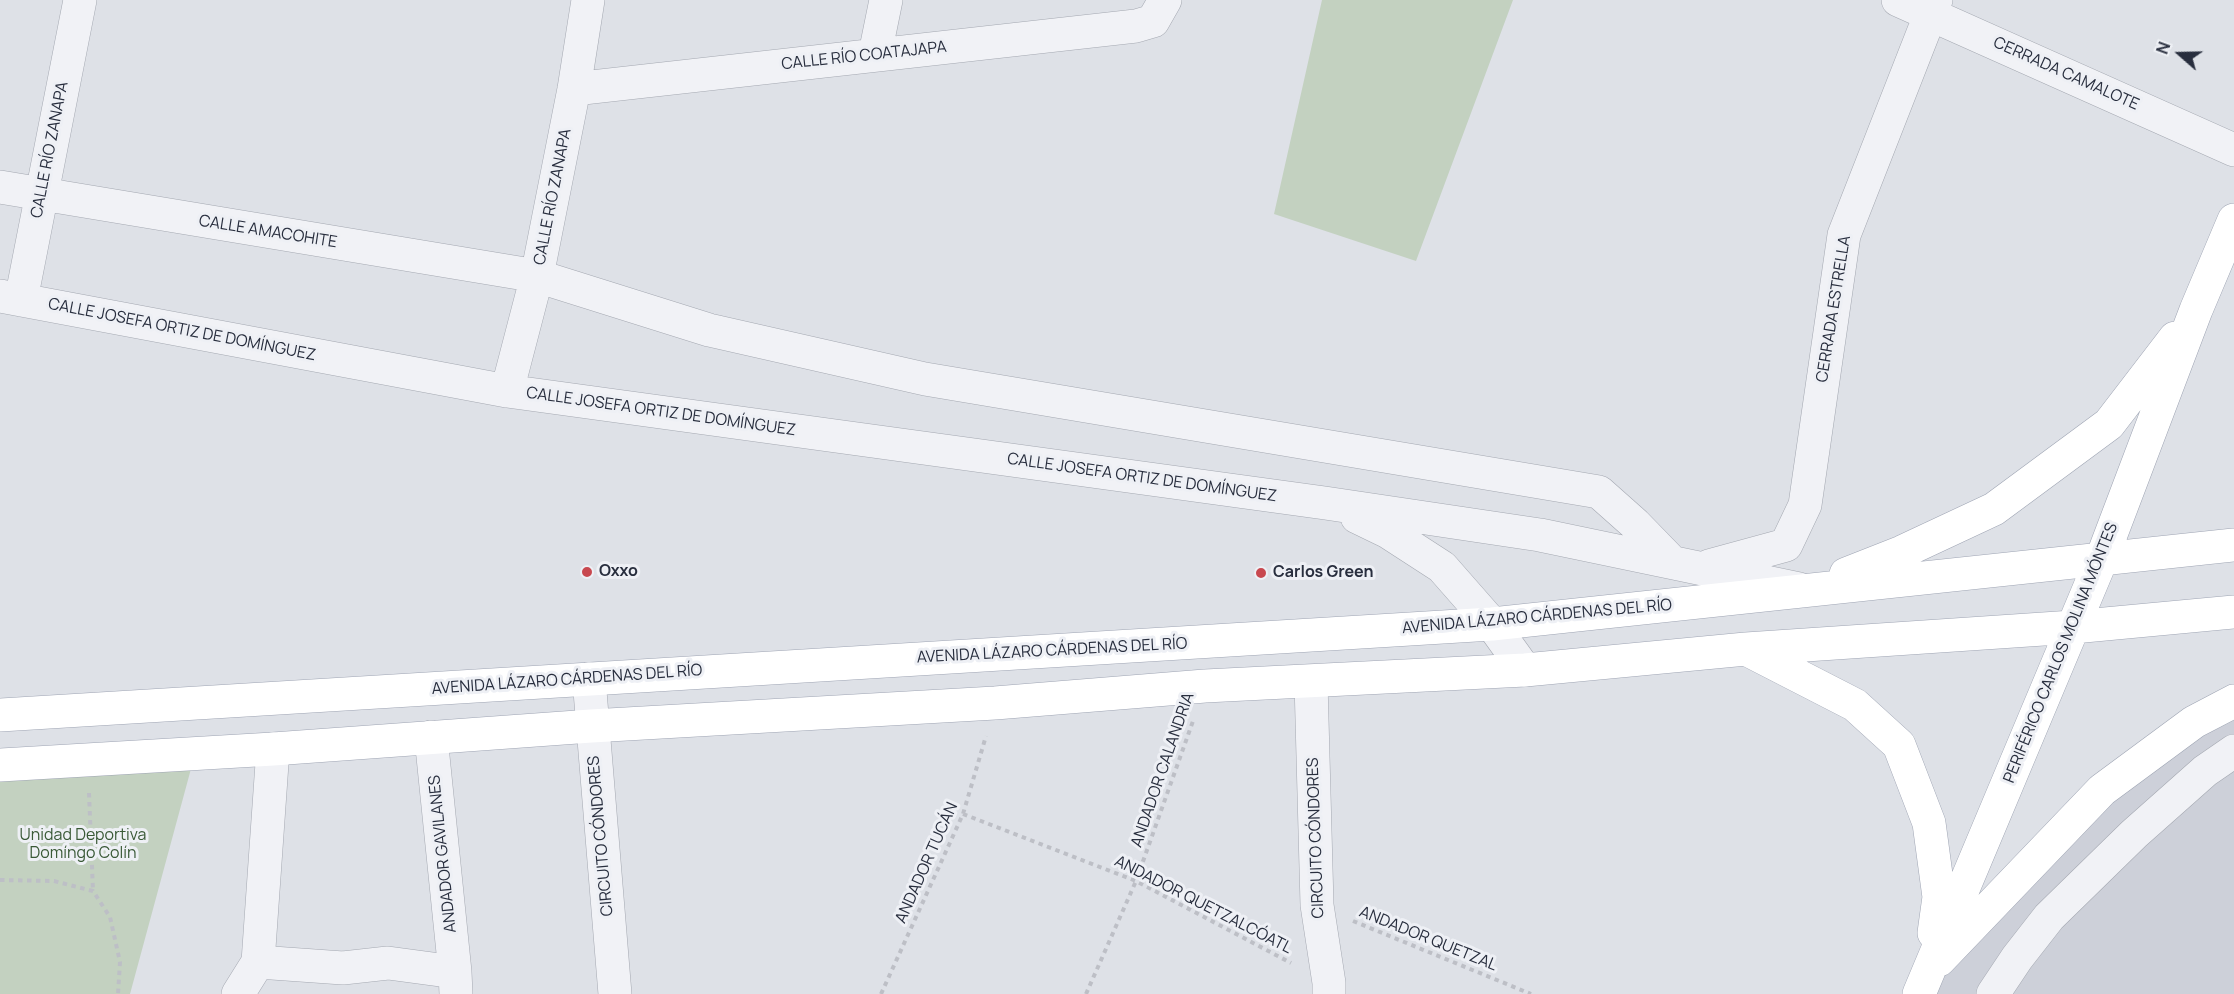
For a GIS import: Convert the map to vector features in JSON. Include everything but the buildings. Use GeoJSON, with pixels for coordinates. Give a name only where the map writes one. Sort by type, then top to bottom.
{"type":"FeatureCollection","features":[{"type":"Feature","properties":{"kind":"main road"},"geometry":{"type":"LineString","coordinates":[[1804,590],[1902,552],[1994,509],[2109,424],[2196,310],[2234,220]]}},
{"type":"Feature","properties":{"kind":"main road","name":"PERIFÉRICO CARLOS MOLINA MÓNTES"},"geometry":{"type":"LineString","coordinates":[[1924,983],[2102,558],[2196,310]]}},
{"type":"Feature","properties":{"kind":"main road","name":"AVENIDA LÁZARO CÁRDENAS DEL RÍO"},"geometry":{"type":"LineString","coordinates":[[0,715],[1492,624],[2234,545]]}},
{"type":"Feature","properties":{"kind":"main road"},"geometry":{"type":"LineString","coordinates":[[0,765],[273,749],[591,726],[995,704],[1205,686],[1525,670],[1746,649],[2073,627],[2234,612]]}},
{"type":"Feature","properties":{"kind":"main road"},"geometry":{"type":"LineString","coordinates":[[1746,649],[1855,705],[1899,745],[1929,823],[1938,887],[1939,897],[1924,983]]}},
{"type":"Feature","properties":{"kind":"main road"},"geometry":{"type":"LineString","coordinates":[[1924,983],[2102,790],[2194,722],[2234,701]]}},
{"type":"Feature","properties":{"kind":"street","name":"CALLE RÍO ZANAPA"},"geometry":{"type":"LineString","coordinates":[[10,298],[41,194],[80,0]]}},
{"type":"Feature","properties":{"kind":"street","name":"CALLE RÍO ZANAPA"},"geometry":{"type":"LineString","coordinates":[[507,391],[537,276],[574,89],[588,0]]}},
{"type":"Feature","properties":{"kind":"street"},"geometry":{"type":"LineString","coordinates":[[875,54],[886,0]]}},
{"type":"Feature","properties":{"kind":"street","name":"CERRADA CAMALOTE"},"geometry":{"type":"LineString","coordinates":[[1898,0],[1933,6],[2234,150]]}},
{"type":"Feature","properties":{"kind":"street","name":"CERRADA ESTRELLA"},"geometry":{"type":"LineString","coordinates":[[1704,568],[1786,545],[1805,505],[1844,235],[1933,6]]}},
{"type":"Feature","properties":{"kind":"street","name":"CALLE RÍO COATAJAPA"},"geometry":{"type":"LineString","coordinates":[[574,89],[1136,26],[1159,10]]}},
{"type":"Feature","properties":{"kind":"street","name":"CALLE AMACOHITE"},"geometry":{"type":"LineString","coordinates":[[0,187],[537,276],[709,330],[925,379],[1599,492],[1670,560]]}},
{"type":"Feature","properties":{"kind":"street","name":"CALLE JOSEFA ORTIZ DE DOMÍNGUEZ"},"geometry":{"type":"LineString","coordinates":[[10,298],[507,391],[1325,503],[1540,535],[1670,560],[1804,590]]}},
{"type":"Feature","properties":{"kind":"street"},"geometry":{"type":"LineString","coordinates":[[1325,503],[1389,532],[1442,567],[1492,624],[1525,670]]}},
{"type":"Feature","properties":{"kind":"street","name":"CIRCUITO CÓNDORES"},"geometry":{"type":"LineString","coordinates":[[589,679],[591,726],[615,994]]}},
{"type":"Feature","properties":{"kind":"street","name":"CIRCUITO CÓNDORES"},"geometry":{"type":"LineString","coordinates":[[1311,682],[1317,905],[1329,988]]}},
{"type":"Feature","properties":{"kind":"street","name":"ANDADOR GAVILANES"},"geometry":{"type":"LineString","coordinates":[[258,962],[343,968],[388,963],[455,983],[431,737]]}},
{"type":"Feature","properties":{"kind":"street"},"geometry":{"type":"LineString","coordinates":[[238,994],[258,962],[273,749]]}},
{"type":"Feature","properties":{"kind":"street"},"geometry":{"type":"LineString","coordinates":[[1993,994],[2049,917],[2134,834],[2205,771],[2234,751]]}},
{"type":"Feature","properties":{"kind":"path","name":"ANDADOR CALANDRIA"},"geometry":{"type":"LineString","coordinates":[[1086,994],[1136,881],[1205,686]]}},
{"type":"Feature","properties":{"kind":"path","name":"ANDADOR TUCÁN"},"geometry":{"type":"LineString","coordinates":[[881,994],[963,814],[995,704]]}},
{"type":"Feature","properties":{"kind":"path"},"geometry":{"type":"LineString","coordinates":[[88,760],[93,891],[110,917],[120,962],[118,994]]}},
{"type":"Feature","properties":{"kind":"path","name":"ANDADOR QUETZALCÓATL"},"geometry":{"type":"LineString","coordinates":[[963,814],[1136,881],[1329,988]]}},
{"type":"Feature","properties":{"kind":"path"},"geometry":{"type":"LineString","coordinates":[[0,880],[54,881],[93,891]]}},
{"type":"Feature","properties":{"kind":"path","name":"ANDADOR QUETZAL"},"geometry":{"type":"LineString","coordinates":[[1317,905],[1531,994]]}},
{"type":"Feature","properties":{"kind":"shaded area"},"geometry":{"type":"Polygon","coordinates":[[[2234,701],[2234,994],[1919,994],[2032,862],[2234,701]]]}},
{"type":"Feature","properties":{"kind":"green space"},"geometry":{"type":"Polygon","coordinates":[[[1322,0],[1513,0],[1416,261],[1274,214],[1322,0]]]}},
{"type":"Feature","properties":{"kind":"green space","name":"Unidad Deportiva Domíngo Colín"},"geometry":{"type":"Polygon","coordinates":[[[195,754],[130,994],[0,994],[0,765],[195,754]]]}},
{"type":"Feature","properties":{"kind":"place","name":"Oxxo"},"geometry":{"type":"Point","coordinates":[587,572]}},
{"type":"Feature","properties":{"kind":"place","name":"Carlos Green"},"geometry":{"type":"Point","coordinates":[1261,573]}}]}
